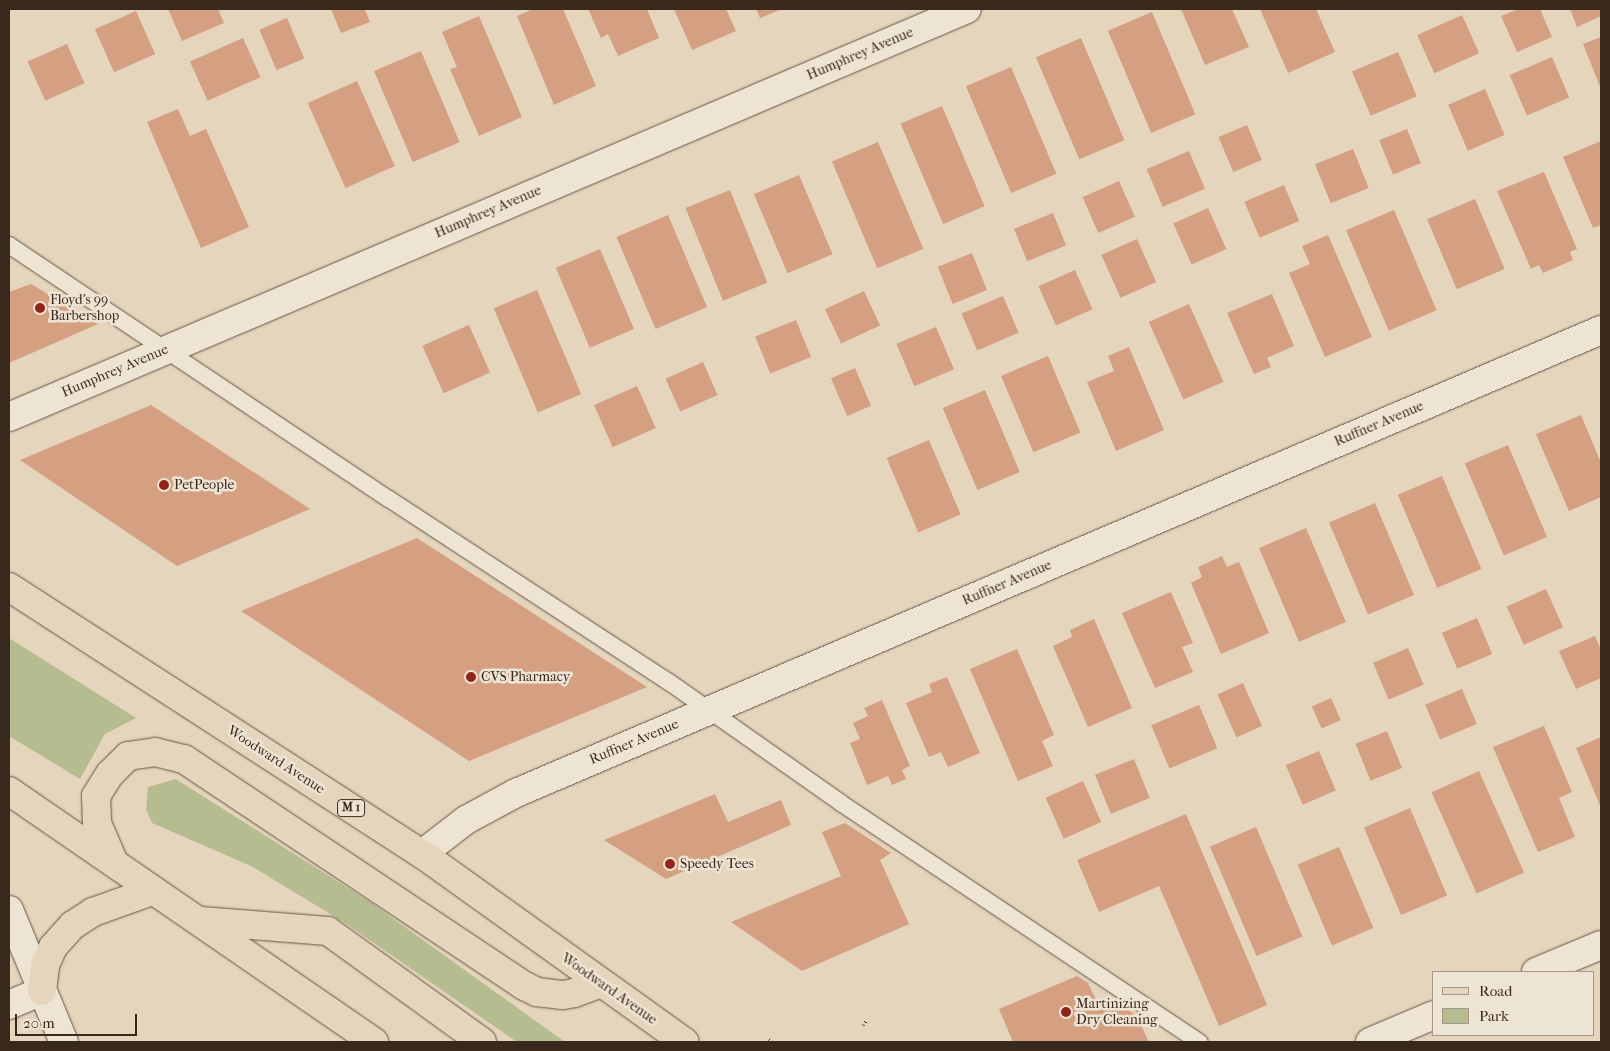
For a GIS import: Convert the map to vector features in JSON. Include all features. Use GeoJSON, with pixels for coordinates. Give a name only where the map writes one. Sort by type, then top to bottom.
{"type":"FeatureCollection","features":[{"type":"Feature","properties":{"kind":"main road","name":"Woodward Avenue"},"geometry":{"type":"LineString","coordinates":[[9,587],[422,854],[685,1042]]}},
{"type":"Feature","properties":{"kind":"main road"},"geometry":{"type":"LineString","coordinates":[[114,863],[97,823],[96,796],[110,774],[128,756],[155,752],[184,759],[525,986],[537,992],[563,995],[602,983]]}},
{"type":"Feature","properties":{"kind":"main road"},"geometry":{"type":"LineString","coordinates":[[9,791],[152,891],[200,921],[364,1039]]}},
{"type":"Feature","properties":{"kind":"main road"},"geometry":{"type":"LineString","coordinates":[[42,991],[44,966],[53,948],[73,925],[93,912],[152,891]]}},
{"type":"Feature","properties":{"kind":"main road"},"geometry":{"type":"LineString","coordinates":[[200,921],[328,931],[482,1042]]}},
{"type":"Feature","properties":{"kind":"street","name":"Humphrey Avenue"},"geometry":{"type":"LineString","coordinates":[[9,416],[967,9]]}},
{"type":"Feature","properties":{"kind":"street","name":"Ruffner Avenue"},"geometry":{"type":"LineString","coordinates":[[422,854],[466,820],[516,793],[1601,330]]}},
{"type":"Feature","properties":{"kind":"street"},"geometry":{"type":"LineString","coordinates":[[9,910],[64,1042]]}},
{"type":"Feature","properties":{"kind":"street"},"geometry":{"type":"LineString","coordinates":[[1539,971],[1599,949]]}},
{"type":"Feature","properties":{"kind":"street"},"geometry":{"type":"LineString","coordinates":[[9,1005],[42,991]]}},
{"type":"Feature","properties":{"kind":"street"},"geometry":{"type":"LineString","coordinates":[[1370,1042],[1432,1016]]}},
{"type":"Feature","properties":{"kind":"lane"},"geometry":{"type":"LineString","coordinates":[[9,245],[389,500],[669,682],[841,803],[1200,1042]]}},
{"type":"Feature","properties":{"kind":"path"},"geometry":{"type":"LineString","coordinates":[[863,1025],[867,1019]]}},
{"type":"Feature","properties":{"kind":"path"},"geometry":{"type":"LineString","coordinates":[[769,1039],[773,1042]]}},
{"type":"Feature","properties":{"kind":"green space"},"geometry":{"type":"Polygon","coordinates":[[[9,638],[136,718],[105,734],[80,779],[9,736],[9,638]]]}},
{"type":"Feature","properties":{"kind":"green space"},"geometry":{"type":"Polygon","coordinates":[[[176,779],[370,902],[565,1042],[517,1042],[345,923],[251,866],[152,823],[146,809],[148,787],[176,779]]]}},
{"type":"Feature","properties":{"kind":"building"},"geometry":{"type":"Polygon","coordinates":[[[168,9],[218,9],[224,23],[182,41],[168,9]]]}},
{"type":"Feature","properties":{"kind":"building"},"geometry":{"type":"Polygon","coordinates":[[[331,9],[365,9],[370,22],[341,33],[331,9]]]}},
{"type":"Feature","properties":{"kind":"building"},"geometry":{"type":"Polygon","coordinates":[[[533,9],[563,9],[596,86],[554,105],[517,16],[533,9]]]}},
{"type":"Feature","properties":{"kind":"building"},"geometry":{"type":"Polygon","coordinates":[[[588,9],[647,9],[659,38],[618,56],[608,34],[601,38],[588,9]]]}},
{"type":"Feature","properties":{"kind":"building"},"geometry":{"type":"Polygon","coordinates":[[[674,9],[726,9],[736,31],[692,50],[674,9]]]}},
{"type":"Feature","properties":{"kind":"building"},"geometry":{"type":"Polygon","coordinates":[[[756,9],[782,9],[760,18],[756,9]]]}},
{"type":"Feature","properties":{"kind":"building"},"geometry":{"type":"Polygon","coordinates":[[[1181,9],[1232,9],[1249,47],[1205,65],[1181,9]]]}},
{"type":"Feature","properties":{"kind":"building"},"geometry":{"type":"Polygon","coordinates":[[[1260,9],[1316,9],[1335,52],[1288,73],[1260,9]]]}},
{"type":"Feature","properties":{"kind":"building"},"geometry":{"type":"Polygon","coordinates":[[[1519,9],[1540,9],[1552,37],[1517,52],[1501,16],[1519,9]]]}},
{"type":"Feature","properties":{"kind":"building"},"geometry":{"type":"Polygon","coordinates":[[[1570,9],[1601,9],[1601,16],[1577,27],[1570,9]]]}},
{"type":"Feature","properties":{"kind":"building"},"geometry":{"type":"Polygon","coordinates":[[[136,11],[155,54],[114,72],[95,29],[136,11]]]}},
{"type":"Feature","properties":{"kind":"building"},"geometry":{"type":"Polygon","coordinates":[[[1152,12],[1195,114],[1151,133],[1108,31],[1152,12]]]}},
{"type":"Feature","properties":{"kind":"building"},"geometry":{"type":"Polygon","coordinates":[[[1462,15],[1479,53],[1434,73],[1417,35],[1462,15]]]}},
{"type":"Feature","properties":{"kind":"building"},"geometry":{"type":"Polygon","coordinates":[[[479,16],[522,117],[479,136],[450,69],[457,67],[442,32],[479,16]]]}},
{"type":"Feature","properties":{"kind":"building"},"geometry":{"type":"Polygon","coordinates":[[[287,18],[304,59],[277,70],[259,30],[287,18]]]}},
{"type":"Feature","properties":{"kind":"building"},"geometry":{"type":"Polygon","coordinates":[[[1601,37],[1601,89],[1583,44],[1601,37]]]}},
{"type":"Feature","properties":{"kind":"building"},"geometry":{"type":"Polygon","coordinates":[[[243,38],[260,77],[208,101],[190,62],[243,38]]]}},
{"type":"Feature","properties":{"kind":"building"},"geometry":{"type":"Polygon","coordinates":[[[1081,38],[1124,140],[1079,159],[1036,57],[1081,38]]]}},
{"type":"Feature","properties":{"kind":"building"},"geometry":{"type":"Polygon","coordinates":[[[67,44],[84,83],[45,101],[28,61],[67,44]]]}},
{"type":"Feature","properties":{"kind":"building"},"geometry":{"type":"Polygon","coordinates":[[[421,51],[460,142],[413,162],[374,71],[421,51]]]}},
{"type":"Feature","properties":{"kind":"building"},"geometry":{"type":"Polygon","coordinates":[[[1398,52],[1417,96],[1371,116],[1352,72],[1398,52]]]}},
{"type":"Feature","properties":{"kind":"building"},"geometry":{"type":"Polygon","coordinates":[[[1552,57],[1569,98],[1527,115],[1510,75],[1552,57]]]}},
{"type":"Feature","properties":{"kind":"building"},"geometry":{"type":"Polygon","coordinates":[[[1011,67],[1056,174],[1011,193],[966,86],[1011,67]]]}},
{"type":"Feature","properties":{"kind":"building"},"geometry":{"type":"Polygon","coordinates":[[[357,81],[395,166],[345,188],[308,103],[357,81]]]}},
{"type":"Feature","properties":{"kind":"building"},"geometry":{"type":"Polygon","coordinates":[[[1485,89],[1505,135],[1468,151],[1448,105],[1485,89]]]}},
{"type":"Feature","properties":{"kind":"building"},"geometry":{"type":"Polygon","coordinates":[[[942,106],[985,206],[943,224],[901,124],[942,106]]]}},
{"type":"Feature","properties":{"kind":"building"},"geometry":{"type":"Polygon","coordinates":[[[178,109],[190,136],[206,129],[249,227],[201,248],[147,122],[178,109]]]}},
{"type":"Feature","properties":{"kind":"building"},"geometry":{"type":"Polygon","coordinates":[[[1247,125],[1262,160],[1233,172],[1218,137],[1247,125]]]}},
{"type":"Feature","properties":{"kind":"building"},"geometry":{"type":"Polygon","coordinates":[[[1407,129],[1421,163],[1393,175],[1379,140],[1407,129]]]}},
{"type":"Feature","properties":{"kind":"building"},"geometry":{"type":"Polygon","coordinates":[[[1601,141],[1601,225],[1593,228],[1563,157],[1601,141]]]}},
{"type":"Feature","properties":{"kind":"building"},"geometry":{"type":"Polygon","coordinates":[[[878,142],[923,249],[877,268],[832,162],[878,142]]]}},
{"type":"Feature","properties":{"kind":"building"},"geometry":{"type":"Polygon","coordinates":[[[1353,149],[1369,188],[1331,203],[1315,164],[1353,149]]]}},
{"type":"Feature","properties":{"kind":"building"},"geometry":{"type":"Polygon","coordinates":[[[1189,151],[1205,189],[1163,207],[1147,169],[1189,151]]]}},
{"type":"Feature","properties":{"kind":"building"},"geometry":{"type":"Polygon","coordinates":[[[1544,172],[1577,249],[1570,252],[1573,260],[1543,273],[1539,265],[1531,269],[1497,191],[1544,172]]]}},
{"type":"Feature","properties":{"kind":"building"},"geometry":{"type":"Polygon","coordinates":[[[799,175],[833,254],[787,273],[754,194],[799,175]]]}},
{"type":"Feature","properties":{"kind":"building"},"geometry":{"type":"Polygon","coordinates":[[[1119,181],[1135,217],[1098,233],[1082,197],[1119,181]]]}},
{"type":"Feature","properties":{"kind":"building"},"geometry":{"type":"Polygon","coordinates":[[[1284,185],[1299,221],[1260,238],[1244,202],[1284,185]]]}},
{"type":"Feature","properties":{"kind":"building"},"geometry":{"type":"Polygon","coordinates":[[[730,190],[767,283],[723,301],[685,208],[730,190]]]}},
{"type":"Feature","properties":{"kind":"building"},"geometry":{"type":"Polygon","coordinates":[[[1475,199],[1505,269],[1457,289],[1427,219],[1475,199]]]}},
{"type":"Feature","properties":{"kind":"building"},"geometry":{"type":"Polygon","coordinates":[[[1208,208],[1226,249],[1192,265],[1173,223],[1208,208]]]}},
{"type":"Feature","properties":{"kind":"building"},"geometry":{"type":"Polygon","coordinates":[[[1394,210],[1437,310],[1389,331],[1346,230],[1394,210]]]}},
{"type":"Feature","properties":{"kind":"building"},"geometry":{"type":"Polygon","coordinates":[[[1053,213],[1066,245],[1027,261],[1014,229],[1053,213]]]}},
{"type":"Feature","properties":{"kind":"building"},"geometry":{"type":"Polygon","coordinates":[[[668,215],[707,307],[656,329],[616,237],[668,215]]]}},
{"type":"Feature","properties":{"kind":"building"},"geometry":{"type":"Polygon","coordinates":[[[1328,235],[1372,337],[1325,357],[1289,273],[1310,264],[1302,246],[1328,235]]]}},
{"type":"Feature","properties":{"kind":"building"},"geometry":{"type":"Polygon","coordinates":[[[1137,239],[1156,282],[1120,298],[1101,255],[1137,239]]]}},
{"type":"Feature","properties":{"kind":"building"},"geometry":{"type":"Polygon","coordinates":[[[600,249],[634,329],[590,348],[556,268],[600,249]]]}},
{"type":"Feature","properties":{"kind":"building"},"geometry":{"type":"Polygon","coordinates":[[[972,253],[987,290],[953,304],[938,267],[972,253]]]}},
{"type":"Feature","properties":{"kind":"building"},"geometry":{"type":"Polygon","coordinates":[[[1075,270],[1092,309],[1056,326],[1038,286],[1075,270]]]}},
{"type":"Feature","properties":{"kind":"building","name":"Floyd's 99 Barbershop"},"geometry":{"type":"Polygon","coordinates":[[[31,284],[98,324],[9,363],[9,292],[31,284]]]}},
{"type":"Feature","properties":{"kind":"building"},"geometry":{"type":"Polygon","coordinates":[[[537,290],[581,394],[538,412],[494,308],[537,290]]]}},
{"type":"Feature","properties":{"kind":"building"},"geometry":{"type":"Polygon","coordinates":[[[864,291],[880,325],[841,344],[825,309],[864,291]]]}},
{"type":"Feature","properties":{"kind":"building"},"geometry":{"type":"Polygon","coordinates":[[[1272,294],[1294,346],[1267,358],[1271,367],[1254,374],[1227,313],[1272,294]]]}},
{"type":"Feature","properties":{"kind":"building"},"geometry":{"type":"Polygon","coordinates":[[[1003,296],[1019,333],[977,350],[962,314],[1003,296]]]}},
{"type":"Feature","properties":{"kind":"building"},"geometry":{"type":"Polygon","coordinates":[[[1189,304],[1224,382],[1183,400],[1149,322],[1189,304]]]}},
{"type":"Feature","properties":{"kind":"building"},"geometry":{"type":"Polygon","coordinates":[[[796,320],[811,357],[770,374],[755,336],[796,320]]]}},
{"type":"Feature","properties":{"kind":"building"},"geometry":{"type":"Polygon","coordinates":[[[469,325],[490,373],[444,393],[422,346],[469,325]]]}},
{"type":"Feature","properties":{"kind":"building"},"geometry":{"type":"Polygon","coordinates":[[[936,327],[954,369],[914,386],[896,344],[936,327]]]}},
{"type":"Feature","properties":{"kind":"building"},"geometry":{"type":"Polygon","coordinates":[[[1129,347],[1164,430],[1116,451],[1087,382],[1114,371],[1108,356],[1129,347]]]}},
{"type":"Feature","properties":{"kind":"building"},"geometry":{"type":"Polygon","coordinates":[[[1048,356],[1080,432],[1033,452],[1001,376],[1048,356]]]}},
{"type":"Feature","properties":{"kind":"building"},"geometry":{"type":"Polygon","coordinates":[[[703,362],[718,395],[680,412],[666,379],[703,362]]]}},
{"type":"Feature","properties":{"kind":"building"},"geometry":{"type":"Polygon","coordinates":[[[855,368],[871,406],[847,416],[831,378],[855,368]]]}},
{"type":"Feature","properties":{"kind":"building"},"geometry":{"type":"Polygon","coordinates":[[[637,386],[656,428],[613,447],[594,405],[637,386]]]}},
{"type":"Feature","properties":{"kind":"building"},"geometry":{"type":"Polygon","coordinates":[[[985,390],[1020,472],[977,490],[943,408],[985,390]]]}},
{"type":"Feature","properties":{"kind":"building","name":"PetPeople"},"geometry":{"type":"Polygon","coordinates":[[[151,405],[310,509],[177,566],[20,460],[151,405]]]}},
{"type":"Feature","properties":{"kind":"building"},"geometry":{"type":"Polygon","coordinates":[[[1581,415],[1601,463],[1601,497],[1569,511],[1536,434],[1581,415]]]}},
{"type":"Feature","properties":{"kind":"building"},"geometry":{"type":"Polygon","coordinates":[[[929,440],[961,515],[918,533],[887,458],[929,440]]]}},
{"type":"Feature","properties":{"kind":"building"},"geometry":{"type":"Polygon","coordinates":[[[1508,445],[1547,537],[1504,555],[1465,463],[1508,445]]]}},
{"type":"Feature","properties":{"kind":"building"},"geometry":{"type":"Polygon","coordinates":[[[1442,476],[1481,569],[1437,588],[1398,495],[1442,476]]]}},
{"type":"Feature","properties":{"kind":"building"},"geometry":{"type":"Polygon","coordinates":[[[1375,503],[1414,595],[1368,615],[1329,523],[1375,503]]]}},
{"type":"Feature","properties":{"kind":"building"},"geometry":{"type":"Polygon","coordinates":[[[1306,528],[1346,622],[1299,642],[1259,548],[1306,528]]]}},
{"type":"Feature","properties":{"kind":"building","name":"CVS Pharmacy"},"geometry":{"type":"Polygon","coordinates":[[[417,538],[647,687],[469,761],[241,611],[417,538]]]}},
{"type":"Feature","properties":{"kind":"building"},"geometry":{"type":"Polygon","coordinates":[[[1222,556],[1227,567],[1239,562],[1269,633],[1221,654],[1191,583],[1202,577],[1198,567],[1222,556]]]}},
{"type":"Feature","properties":{"kind":"building"},"geometry":{"type":"Polygon","coordinates":[[[1546,589],[1563,627],[1524,645],[1507,606],[1546,589]]]}},
{"type":"Feature","properties":{"kind":"building"},"geometry":{"type":"Polygon","coordinates":[[[1171,592],[1193,643],[1182,647],[1193,672],[1155,688],[1122,613],[1171,592]]]}},
{"type":"Feature","properties":{"kind":"building"},"geometry":{"type":"Polygon","coordinates":[[[1477,618],[1492,654],[1457,669],[1442,633],[1477,618]]]}},
{"type":"Feature","properties":{"kind":"building"},"geometry":{"type":"Polygon","coordinates":[[[1094,619],[1132,708],[1088,727],[1053,646],[1072,637],[1070,630],[1094,619]]]}},
{"type":"Feature","properties":{"kind":"building"},"geometry":{"type":"Polygon","coordinates":[[[1595,636],[1601,650],[1601,678],[1576,689],[1559,651],[1595,636]]]}},
{"type":"Feature","properties":{"kind":"building"},"geometry":{"type":"Polygon","coordinates":[[[1408,648],[1424,685],[1389,700],[1373,663],[1408,648]]]}},
{"type":"Feature","properties":{"kind":"building"},"geometry":{"type":"Polygon","coordinates":[[[1017,649],[1054,735],[1042,741],[1053,766],[1018,781],[970,669],[1017,649]]]}},
{"type":"Feature","properties":{"kind":"building"},"geometry":{"type":"Polygon","coordinates":[[[947,677],[980,753],[948,767],[941,752],[929,757],[906,703],[932,692],[929,684],[947,677]]]}},
{"type":"Feature","properties":{"kind":"building"},"geometry":{"type":"Polygon","coordinates":[[[1243,683],[1262,726],[1237,737],[1217,694],[1243,683]]]}},
{"type":"Feature","properties":{"kind":"building"},"geometry":{"type":"Polygon","coordinates":[[[1462,689],[1477,724],[1440,740],[1425,705],[1462,689]]]}},
{"type":"Feature","properties":{"kind":"building"},"geometry":{"type":"Polygon","coordinates":[[[1331,698],[1341,720],[1322,728],[1312,707],[1331,698]]]}},
{"type":"Feature","properties":{"kind":"building"},"geometry":{"type":"Polygon","coordinates":[[[882,700],[910,766],[902,770],[906,779],[892,785],[888,776],[867,785],[850,743],[860,739],[853,723],[868,716],[864,708],[882,700]]]}},
{"type":"Feature","properties":{"kind":"building"},"geometry":{"type":"Polygon","coordinates":[[[1199,705],[1217,748],[1169,769],[1151,725],[1199,705]]]}},
{"type":"Feature","properties":{"kind":"building"},"geometry":{"type":"Polygon","coordinates":[[[1544,726],[1572,792],[1559,798],[1575,837],[1538,852],[1493,747],[1544,726]]]}},
{"type":"Feature","properties":{"kind":"building"},"geometry":{"type":"Polygon","coordinates":[[[1387,731],[1402,768],[1370,781],[1355,744],[1387,731]]]}},
{"type":"Feature","properties":{"kind":"building"},"geometry":{"type":"Polygon","coordinates":[[[1601,737],[1601,808],[1576,748],[1601,737]]]}},
{"type":"Feature","properties":{"kind":"building"},"geometry":{"type":"Polygon","coordinates":[[[1319,751],[1336,791],[1303,805],[1286,765],[1319,751]]]}},
{"type":"Feature","properties":{"kind":"building"},"geometry":{"type":"Polygon","coordinates":[[[1134,759],[1150,798],[1111,814],[1095,775],[1134,759]]]}},
{"type":"Feature","properties":{"kind":"building"},"geometry":{"type":"Polygon","coordinates":[[[1479,771],[1524,872],[1477,894],[1431,792],[1479,771]]]}},
{"type":"Feature","properties":{"kind":"building"},"geometry":{"type":"Polygon","coordinates":[[[1083,781],[1101,822],[1064,839],[1046,798],[1083,781]]]}},
{"type":"Feature","properties":{"kind":"building"},"geometry":{"type":"Polygon","coordinates":[[[715,794],[728,822],[781,800],[791,825],[666,879],[604,840],[715,794]]]}},
{"type":"Feature","properties":{"kind":"building"},"geometry":{"type":"Polygon","coordinates":[[[1410,808],[1447,895],[1401,915],[1364,828],[1410,808]]]}},
{"type":"Feature","properties":{"kind":"building"},"geometry":{"type":"Polygon","coordinates":[[[1186,814],[1267,1005],[1219,1026],[1159,886],[1099,912],[1077,860],[1186,814]]]}},
{"type":"Feature","properties":{"kind":"building"},"geometry":{"type":"Polygon","coordinates":[[[845,823],[891,853],[880,860],[909,924],[802,971],[731,922],[841,876],[822,832],[845,823]]]}},
{"type":"Feature","properties":{"kind":"building"},"geometry":{"type":"Polygon","coordinates":[[[1256,827],[1302,937],[1256,956],[1210,847],[1256,827]]]}},
{"type":"Feature","properties":{"kind":"building"},"geometry":{"type":"Polygon","coordinates":[[[1339,847],[1373,928],[1332,946],[1298,865],[1339,847]]]}},
{"type":"Feature","properties":{"kind":"building","name":"Martinizing Dry Cleaning"},"geometry":{"type":"Polygon","coordinates":[[[1077,976],[1088,983],[1098,1004],[1113,1000],[1136,1015],[1149,1042],[1013,1042],[999,1009],[1077,976]]]}},
{"type":"Feature","properties":{"kind":"place","name":"Floyd's 99 Barbershop"},"geometry":{"type":"Point","coordinates":[40,308]}},
{"type":"Feature","properties":{"kind":"place","name":"PetPeople"},"geometry":{"type":"Point","coordinates":[164,485]}},
{"type":"Feature","properties":{"kind":"place","name":"CVS Pharmacy"},"geometry":{"type":"Point","coordinates":[471,677]}},
{"type":"Feature","properties":{"kind":"place","name":"Speedy Tees"},"geometry":{"type":"Point","coordinates":[670,864]}},
{"type":"Feature","properties":{"kind":"place","name":"Martinizing Dry Cleaning"},"geometry":{"type":"Point","coordinates":[1066,1012]}}]}
